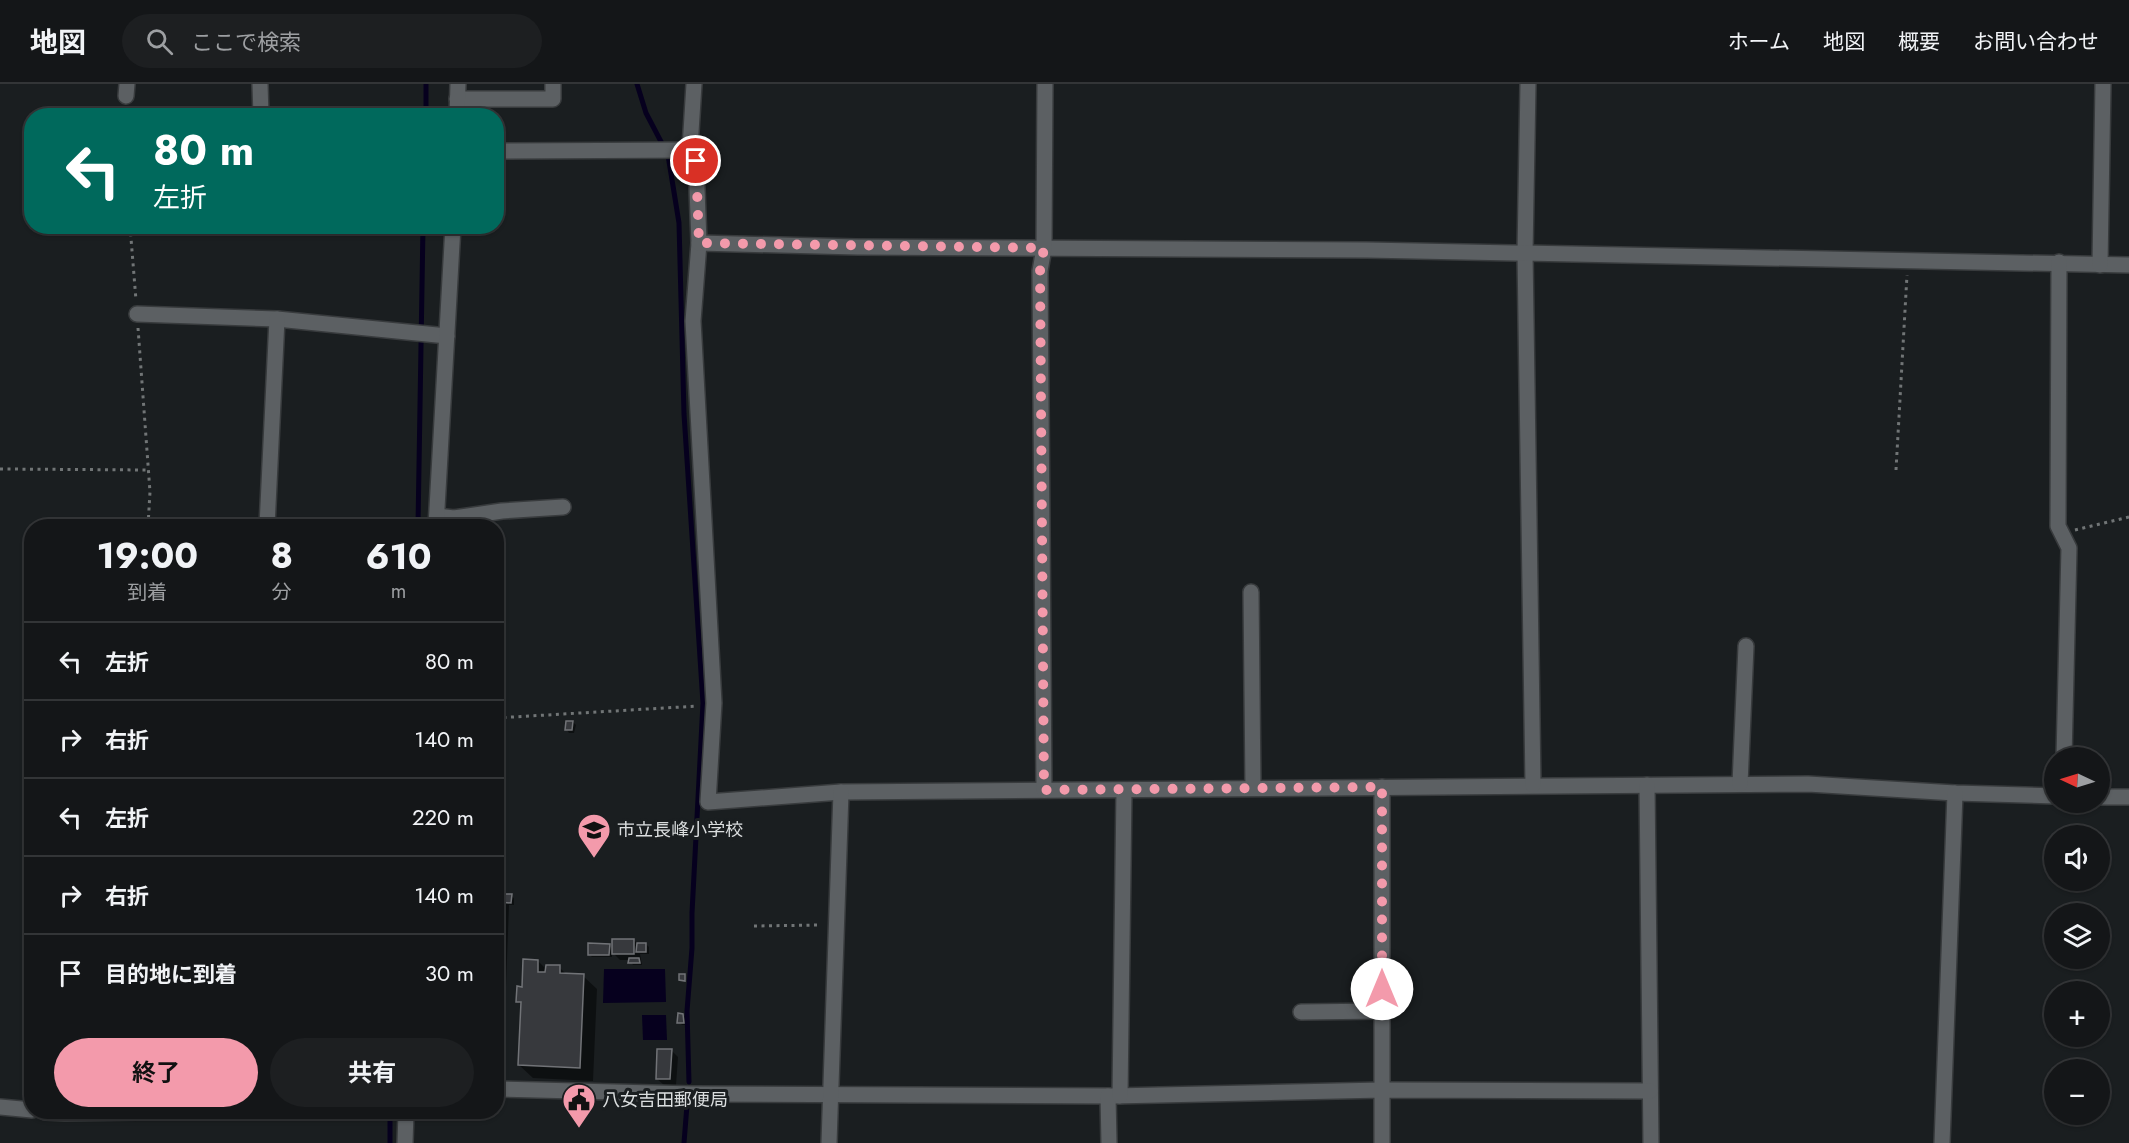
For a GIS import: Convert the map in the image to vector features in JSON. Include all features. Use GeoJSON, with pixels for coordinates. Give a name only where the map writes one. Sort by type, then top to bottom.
{"type":"FeatureCollection","features":[{"type":"Feature","properties":{"kind":"street"},"geometry":{"type":"LineString","coordinates":[[260,84],[261,108]]}},
{"type":"Feature","properties":{"kind":"street"},"geometry":{"type":"LineString","coordinates":[[457,108],[458,91],[553,99],[553,84]]}},
{"type":"Feature","properties":{"kind":"street"},"geometry":{"type":"LineString","coordinates":[[694,84],[691,150],[696,161],[699,243],[693,321],[714,703],[708,802],[841,792],[1740,784],[1808,784],[2044,796]]}},
{"type":"Feature","properties":{"kind":"street"},"geometry":{"type":"LineString","coordinates":[[1044,790],[1040,271],[1044,248],[1046,84]]}},
{"type":"Feature","properties":{"kind":"street"},"geometry":{"type":"LineString","coordinates":[[1528,84],[1525,253],[1533,785]]}},
{"type":"Feature","properties":{"kind":"street"},"geometry":{"type":"LineString","coordinates":[[2100,265],[2103,84]]}},
{"type":"Feature","properties":{"kind":"street"},"geometry":{"type":"LineString","coordinates":[[504,151],[691,150]]}},
{"type":"Feature","properties":{"kind":"street"},"geometry":{"type":"LineString","coordinates":[[437,519],[447,336],[448,234]]}},
{"type":"Feature","properties":{"kind":"street"},"geometry":{"type":"LineString","coordinates":[[699,243],[1355,250],[2129,265]]}},
{"type":"Feature","properties":{"kind":"street"},"geometry":{"type":"LineString","coordinates":[[2060,262],[2058,526],[2069,548],[2064,747]]}},
{"type":"Feature","properties":{"kind":"street"},"geometry":{"type":"LineString","coordinates":[[137,314],[277,319],[447,336]]}},
{"type":"Feature","properties":{"kind":"street"},"geometry":{"type":"LineString","coordinates":[[267,519],[277,319]]}},
{"type":"Feature","properties":{"kind":"street"},"geometry":{"type":"LineString","coordinates":[[448,519],[502,511],[563,507]]}},
{"type":"Feature","properties":{"kind":"street"},"geometry":{"type":"LineString","coordinates":[[1251,592],[1253,788]]}},
{"type":"Feature","properties":{"kind":"street"},"geometry":{"type":"LineString","coordinates":[[1740,784],[1746,646]]}},
{"type":"Feature","properties":{"kind":"street"},"geometry":{"type":"LineString","coordinates":[[1647,785],[1651,1143]]}},
{"type":"Feature","properties":{"kind":"street"},"geometry":{"type":"LineString","coordinates":[[1382,787],[1382,1143]]}},
{"type":"Feature","properties":{"kind":"street"},"geometry":{"type":"LineString","coordinates":[[1109,1143],[1114,1096],[1124,789]]}},
{"type":"Feature","properties":{"kind":"street"},"geometry":{"type":"LineString","coordinates":[[829,1143],[841,792]]}},
{"type":"Feature","properties":{"kind":"street"},"geometry":{"type":"LineString","coordinates":[[1942,1143],[1955,793]]}},
{"type":"Feature","properties":{"kind":"street"},"geometry":{"type":"LineString","coordinates":[[2110,797],[2129,797]]}},
{"type":"Feature","properties":{"kind":"street"},"geometry":{"type":"LineString","coordinates":[[1301,1012],[1382,1011]]}},
{"type":"Feature","properties":{"kind":"street"},"geometry":{"type":"LineString","coordinates":[[504,1089],[692,1094],[1114,1096],[1383,1090],[1650,1091]]}},
{"type":"Feature","properties":{"kind":"street"},"geometry":{"type":"LineString","coordinates":[[0,1107],[24,1109]]}},
{"type":"Feature","properties":{"kind":"street"},"geometry":{"type":"LineString","coordinates":[[405,1143],[406,1119]]}},
{"type":"Feature","properties":{"kind":"path"},"geometry":{"type":"LineString","coordinates":[[130,234],[149,470],[148,519]]}},
{"type":"Feature","properties":{"kind":"path"},"geometry":{"type":"LineString","coordinates":[[1896,470],[1908,260]]}},
{"type":"Feature","properties":{"kind":"path"},"geometry":{"type":"LineString","coordinates":[[0,469],[149,470]]}},
{"type":"Feature","properties":{"kind":"path"},"geometry":{"type":"LineString","coordinates":[[2062,534],[2129,517]]}},
{"type":"Feature","properties":{"kind":"path"},"geometry":{"type":"LineString","coordinates":[[504,718],[698,706]]}},
{"type":"Feature","properties":{"kind":"path"},"geometry":{"type":"LineString","coordinates":[[754,926],[837,925]]}},
{"type":"Feature","properties":{"kind":"shaded area"},"geometry":{"type":"Polygon","coordinates":[[[604,969],[665,969],[666,1002],[603,1003],[604,969]]]}},
{"type":"Feature","properties":{"kind":"shaded area"},"geometry":{"type":"Polygon","coordinates":[[[642,1015],[666,1015],[667,1040],[643,1040],[642,1015]]]}},
{"type":"Feature","properties":{"kind":"building"},"geometry":{"type":"Polygon","coordinates":[[[566,721],[573,721],[572,730],[565,730],[566,721]]]}},
{"type":"Feature","properties":{"kind":"building"},"geometry":{"type":"Polygon","coordinates":[[[504,894],[512,894],[511,903],[504,902],[504,894]]]}},
{"type":"Feature","properties":{"kind":"building"},"geometry":{"type":"Polygon","coordinates":[[[612,939],[634,939],[634,954],[612,954],[612,939]]]}},
{"type":"Feature","properties":{"kind":"building"},"geometry":{"type":"Polygon","coordinates":[[[588,943],[610,944],[609,955],[588,955],[588,943]]]}},
{"type":"Feature","properties":{"kind":"building"},"geometry":{"type":"Polygon","coordinates":[[[637,943],[646,943],[646,952],[636,952],[637,943]]]}},
{"type":"Feature","properties":{"kind":"building"},"geometry":{"type":"Polygon","coordinates":[[[629,958],[639,958],[640,963],[628,963],[629,958]]]}},
{"type":"Feature","properties":{"kind":"building"},"geometry":{"type":"Polygon","coordinates":[[[523,959],[538,960],[538,972],[545,972],[546,965],[560,965],[560,973],[584,974],[580,1068],[518,1065],[521,1002],[516,1002],[517,986],[522,987],[523,959]]]}},
{"type":"Feature","properties":{"kind":"building"},"geometry":{"type":"Polygon","coordinates":[[[679,974],[685,974],[685,981],[679,980],[679,974]]]}},
{"type":"Feature","properties":{"kind":"building"},"geometry":{"type":"Polygon","coordinates":[[[678,1013],[683,1014],[684,1023],[677,1023],[678,1013]]]}},
{"type":"Feature","properties":{"kind":"building"},"geometry":{"type":"Polygon","coordinates":[[[657,1049],[672,1049],[670,1079],[656,1079],[657,1049]]]}},
{"type":"Feature","properties":{"kind":"waterway"},"geometry":{"type":"LineString","coordinates":[[426,84],[426,108]]}},
{"type":"Feature","properties":{"kind":"waterway"},"geometry":{"type":"LineString","coordinates":[[637,84],[646,113],[668,155],[679,223],[684,414],[703,703],[687,1011],[689,1082]]}},
{"type":"Feature","properties":{"kind":"waterway"},"geometry":{"type":"LineString","coordinates":[[418,519],[423,234]]}},
{"type":"Feature","properties":{"kind":"waterway"},"geometry":{"type":"LineString","coordinates":[[684,1143],[687,1105]]}},
{"type":"Feature","properties":{"kind":"waterway"},"geometry":{"type":"LineString","coordinates":[[390,1119],[390,1143]]}},
{"type":"Feature","properties":{"kind":"place","name":"市立長峰小学校"},"geometry":{"type":"Point","coordinates":[594,859]}},
{"type":"Feature","properties":{"kind":"place","name":"八女吉田郵便局"},"geometry":{"type":"Point","coordinates":[579,1129]}},
{"type":"Feature","properties":{"kind":"route"},"geometry":{"type":"LineString","coordinates":[[696,161],[699,243],[1044,248],[1040,271],[1044,790],[1382,787],[1382,989]]}}]}
